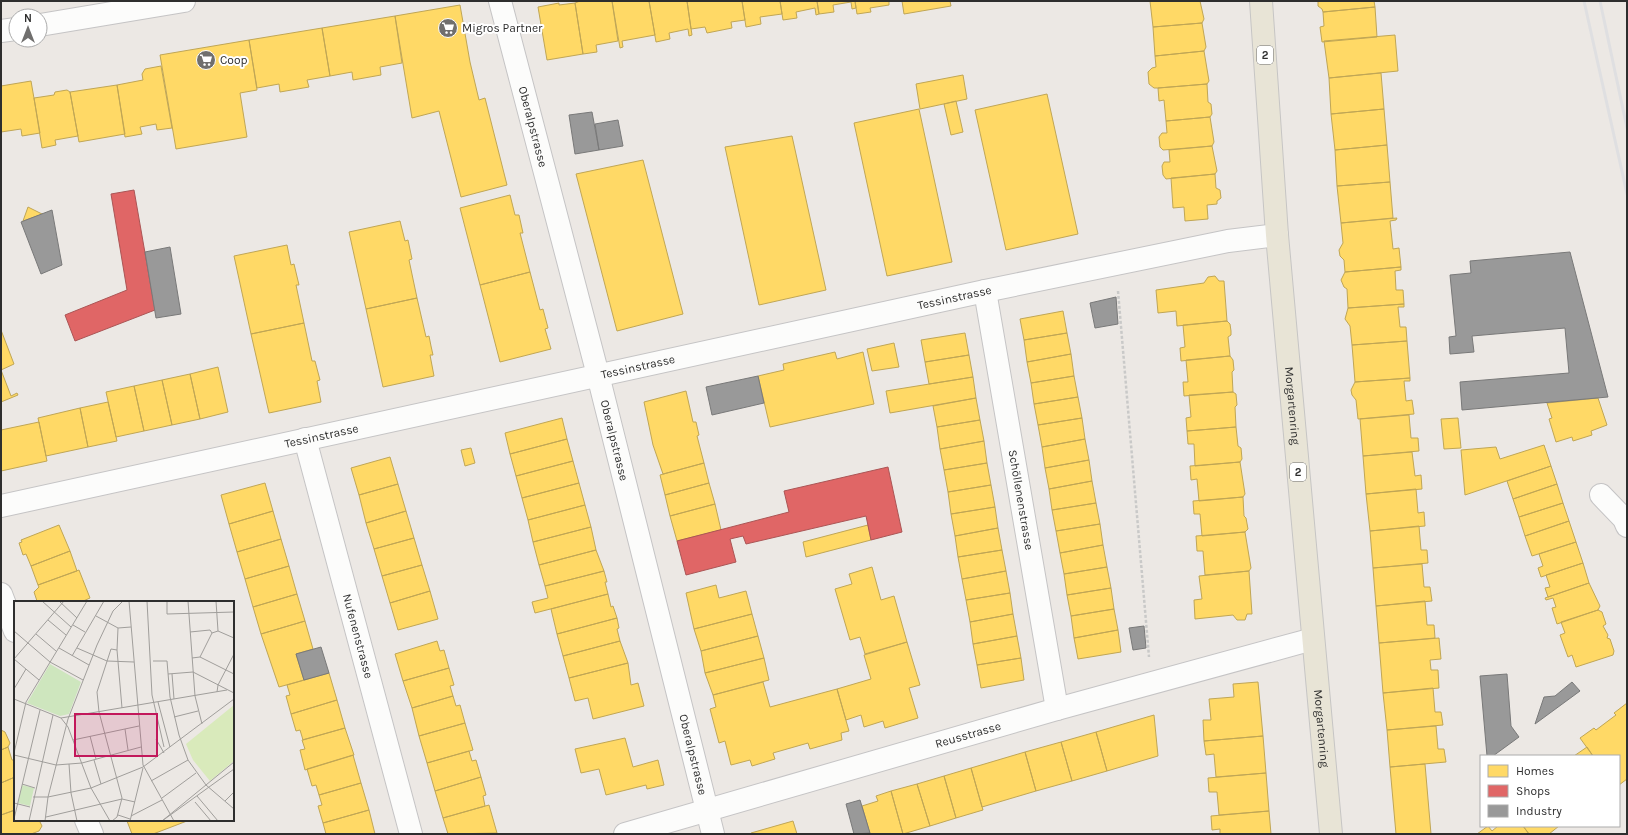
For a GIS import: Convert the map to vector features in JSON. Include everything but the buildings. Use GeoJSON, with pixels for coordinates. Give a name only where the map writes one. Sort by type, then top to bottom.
{"type":"FeatureCollection","features":[{"type":"Feature","properties":{"kind":"main road","name":"Morgartenring"},"geometry":{"type":"LineString","coordinates":[[1261,1],[1277,235],[1331,834]]}},
{"type":"Feature","properties":{"kind":"street"},"geometry":{"type":"LineString","coordinates":[[48,24],[184,1]]}},
{"type":"Feature","properties":{"kind":"street","name":"Oberalpstrasse"},"geometry":{"type":"LineString","coordinates":[[500,1],[598,375],[713,834]]}},
{"type":"Feature","properties":{"kind":"street","name":"Tessinstrasse"},"geometry":{"type":"LineString","coordinates":[[1,506],[598,375],[1116,264],[1228,241],[1277,235]]}},
{"type":"Feature","properties":{"kind":"street","name":"Schöllenenstrasse"},"geometry":{"type":"LineString","coordinates":[[985,292],[1057,709]]}},
{"type":"Feature","properties":{"kind":"street","name":"Nufenenstrasse"},"geometry":{"type":"LineString","coordinates":[[305,439],[411,834]]}},
{"type":"Feature","properties":{"kind":"street"},"geometry":{"type":"LineString","coordinates":[[1601,495],[1624,519],[1627,526]]}},
{"type":"Feature","properties":{"kind":"street"},"geometry":{"type":"LineString","coordinates":[[1,594],[14,628]]}},
{"type":"Feature","properties":{"kind":"street","name":"Reusstrasse"},"geometry":{"type":"LineString","coordinates":[[625,834],[1057,709],[1313,639]]}},
{"type":"Feature","properties":{"kind":"street"},"geometry":{"type":"LineString","coordinates":[[86,821],[92,834]]}},
{"type":"Feature","properties":{"kind":"path"},"geometry":{"type":"LineString","coordinates":[[1116,264],[1152,683]]}},
{"type":"Feature","properties":{"kind":"railway"},"geometry":{"type":"LineString","coordinates":[[1584,1],[1627,194]]}},
{"type":"Feature","properties":{"kind":"railway"},"geometry":{"type":"LineString","coordinates":[[1600,1],[1627,128]]}},
{"type":"Feature","properties":{"kind":"place","name":"Migros Partner"},"geometry":{"type":"Point","coordinates":[448,28]}},
{"type":"Feature","properties":{"kind":"place","name":"Coop"},"geometry":{"type":"Point","coordinates":[206,60]}}]}
